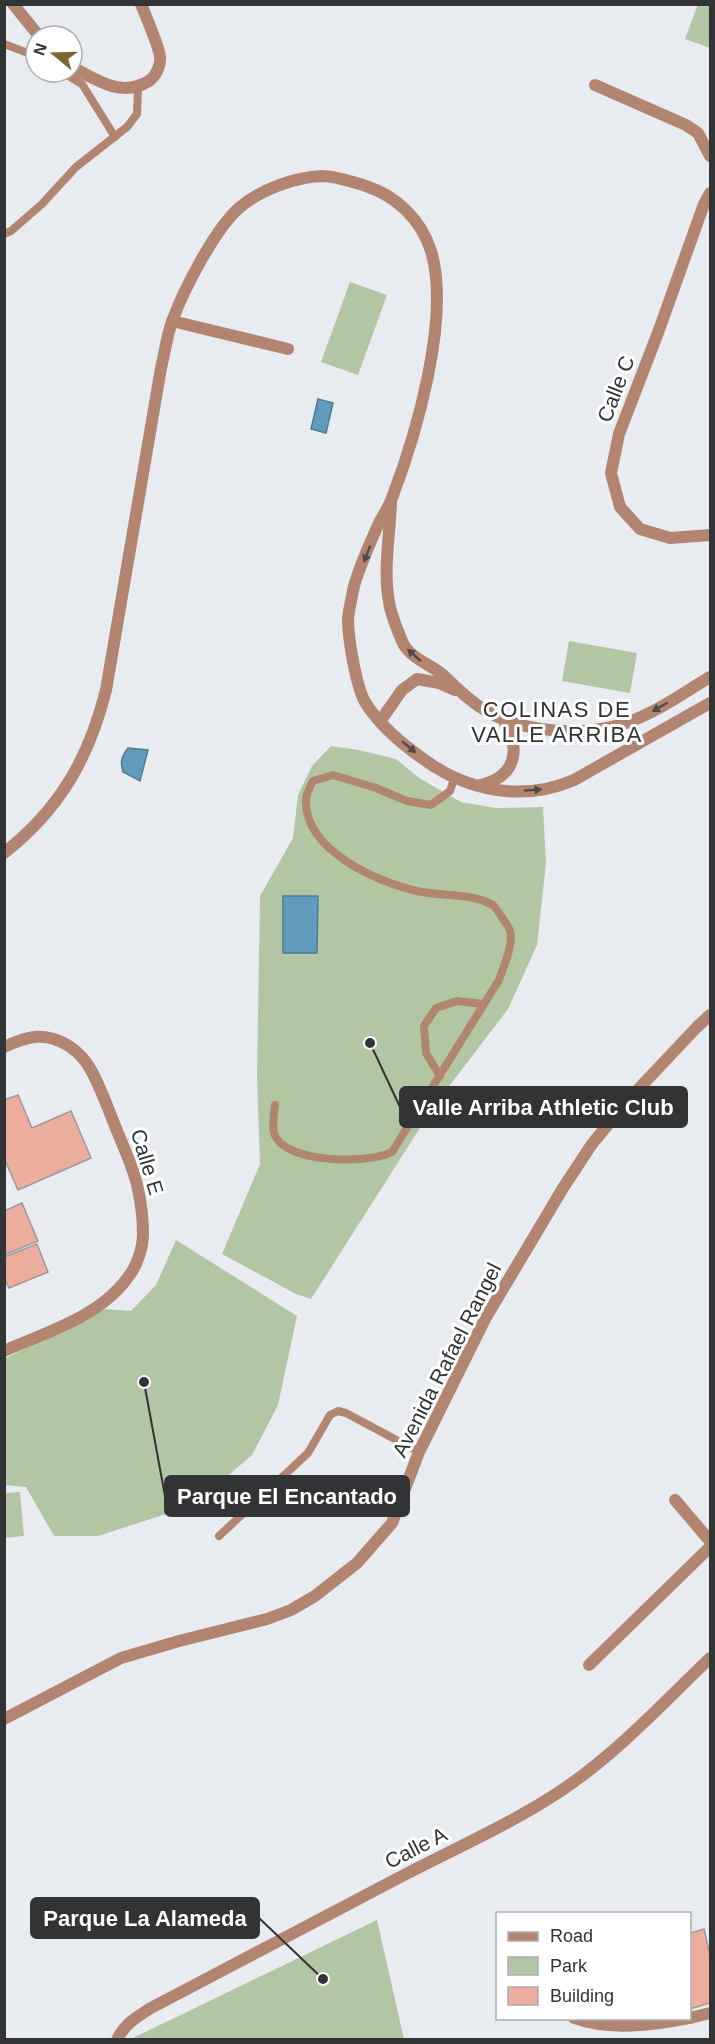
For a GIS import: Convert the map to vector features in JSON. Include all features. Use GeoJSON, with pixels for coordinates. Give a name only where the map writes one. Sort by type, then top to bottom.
{"type":"FeatureCollection","features":[{"type":"Feature","properties":{"kind":"street"},"geometry":{"type":"LineString","coordinates":[[13,4],[29,24]]}},
{"type":"Feature","properties":{"kind":"street"},"geometry":{"type":"LineString","coordinates":[[84,73],[123,89],[138,87],[153,79],[160,57],[141,4]]}},
{"type":"Feature","properties":{"kind":"street"},"geometry":{"type":"LineString","coordinates":[[595,85],[686,125],[698,133],[711,156]]}},
{"type":"Feature","properties":{"kind":"street"},"geometry":{"type":"LineString","coordinates":[[4,853],[29,832],[51,808],[89,747],[98,722],[106,690],[161,368],[172,321],[189,282],[215,238],[238,209],[263,192],[296,180],[323,176],[380,191],[404,206],[418,225],[431,250],[436,280],[438,310],[419,414],[391,501],[379,523],[354,585],[348,618],[353,658],[364,700],[392,734],[454,779],[497,790],[519,791],[557,788],[711,703]]}},
{"type":"Feature","properties":{"kind":"street","name":"Calle C"},"geometry":{"type":"LineString","coordinates":[[711,193],[704,204],[619,434],[611,473],[621,507],[640,529],[670,538],[711,535]]}},
{"type":"Feature","properties":{"kind":"street"},"geometry":{"type":"LineString","coordinates":[[172,321],[288,349]]}},
{"type":"Feature","properties":{"kind":"street"},"geometry":{"type":"LineString","coordinates":[[391,501],[387,563],[389,603],[403,644],[417,659],[442,674],[459,692]]}},
{"type":"Feature","properties":{"kind":"street"},"geometry":{"type":"LineString","coordinates":[[381,720],[402,690],[417,679],[439,683],[459,692],[486,711],[527,727],[609,728],[646,715],[711,677]]}},
{"type":"Feature","properties":{"kind":"street"},"geometry":{"type":"LineString","coordinates":[[476,786],[500,779],[512,759],[514,748],[512,737],[503,719]]}},
{"type":"Feature","properties":{"kind":"street","name":"Avenida Rafael Rangel"},"geometry":{"type":"LineString","coordinates":[[4,1719],[121,1658],[267,1619],[291,1610],[315,1596],[357,1563],[392,1523],[420,1452],[485,1319],[568,1179],[592,1144],[629,1099],[711,1015]]}},
{"type":"Feature","properties":{"kind":"street","name":"Calle E"},"geometry":{"type":"LineString","coordinates":[[4,1047],[22,1039],[39,1036],[56,1040],[81,1056],[90,1069],[106,1103],[131,1164],[138,1188],[143,1237],[140,1255],[132,1272],[109,1297],[87,1315],[4,1351]]}},
{"type":"Feature","properties":{"kind":"street"},"geometry":{"type":"LineString","coordinates":[[675,1500],[711,1541]]}},
{"type":"Feature","properties":{"kind":"street"},"geometry":{"type":"LineString","coordinates":[[589,1665],[711,1547]]}},
{"type":"Feature","properties":{"kind":"street","name":"Calle A"},"geometry":{"type":"LineString","coordinates":[[117,2040],[121,2030],[130,2021],[149,2009],[479,1838],[565,1788],[605,1758],[711,1658]]}},
{"type":"Feature","properties":{"kind":"street"},"geometry":{"type":"LineString","coordinates":[[691,2018],[711,2013]]}},
{"type":"Feature","properties":{"kind":"street"},"geometry":{"type":"LineString","coordinates":[[577,2020],[589,2024],[609,2025],[663,2023],[679,2020]]}},
{"type":"Feature","properties":{"kind":"lane"},"geometry":{"type":"LineString","coordinates":[[4,44],[24,52]]}},
{"type":"Feature","properties":{"kind":"lane"},"geometry":{"type":"LineString","coordinates":[[82,84],[114,137]]}},
{"type":"Feature","properties":{"kind":"lane"},"geometry":{"type":"LineString","coordinates":[[4,234],[11,231],[42,204],[76,167],[127,127],[137,114],[138,87]]}},
{"type":"Feature","properties":{"kind":"lane"},"geometry":{"type":"LineString","coordinates":[[274,1105],[274,1133],[281,1144],[295,1152],[313,1158],[369,1159],[392,1152],[499,980],[508,952],[510,932],[495,907],[473,897],[416,891],[354,868],[320,839],[308,819],[305,800],[313,781],[333,775],[376,788],[407,801],[431,805],[450,791],[454,779]]}},
{"type":"Feature","properties":{"kind":"lane"},"geometry":{"type":"LineString","coordinates":[[440,1076],[426,1053],[424,1026],[436,1008],[457,1001],[483,1004]]}},
{"type":"Feature","properties":{"kind":"lane"},"geometry":{"type":"LineString","coordinates":[[219,1536],[308,1453],[330,1415],[338,1411],[420,1452]]}},
{"type":"Feature","properties":{"kind":"green space"},"geometry":{"type":"Polygon","coordinates":[[[698,4],[710,5],[710,48],[685,39],[698,4]]]}},
{"type":"Feature","properties":{"kind":"green space"},"geometry":{"type":"Polygon","coordinates":[[[350,282],[387,295],[358,375],[321,362],[350,282]]]}},
{"type":"Feature","properties":{"kind":"green space"},"geometry":{"type":"Polygon","coordinates":[[[569,641],[637,653],[630,693],[562,681],[569,641]]]}},
{"type":"Feature","properties":{"kind":"green space"},"geometry":{"type":"Polygon","coordinates":[[[331,746],[396,759],[419,778],[461,802],[496,808],[543,807],[546,863],[537,945],[508,1009],[434,1106],[311,1299],[296,1294],[222,1254],[260,1164],[257,1077],[260,896],[293,838],[298,795],[312,766],[331,746]]]}},
{"type":"Feature","properties":{"kind":"green space"},"geometry":{"type":"Polygon","coordinates":[[[176,1240],[297,1316],[278,1405],[252,1455],[194,1505],[98,1536],[54,1536],[26,1487],[5,1485],[4,1359],[105,1309],[131,1311],[156,1285],[176,1240]]]}},
{"type":"Feature","properties":{"kind":"green space"},"geometry":{"type":"Polygon","coordinates":[[[20,1492],[24,1536],[5,1538],[5,1493],[20,1492]]]}},
{"type":"Feature","properties":{"kind":"green space"},"geometry":{"type":"Polygon","coordinates":[[[377,1920],[404,2039],[133,2039],[135,2037],[377,1920]]]}},
{"type":"Feature","properties":{"kind":"water"},"geometry":{"type":"Polygon","coordinates":[[[318,399],[333,403],[326,433],[311,429],[318,399]]]}},
{"type":"Feature","properties":{"kind":"water"},"geometry":{"type":"Polygon","coordinates":[[[128,748],[148,750],[140,781],[123,772],[122,760],[128,748]]]}},
{"type":"Feature","properties":{"kind":"water"},"geometry":{"type":"Polygon","coordinates":[[[283,896],[318,896],[317,953],[283,953],[283,896]]]}},
{"type":"Feature","properties":{"kind":"building"},"geometry":{"type":"Polygon","coordinates":[[[18,1095],[32,1128],[71,1111],[91,1158],[18,1190],[4,1158],[4,1100],[18,1095]]]}},
{"type":"Feature","properties":{"kind":"building"},"geometry":{"type":"Polygon","coordinates":[[[22,1203],[38,1241],[4,1255],[4,1211],[22,1203]]]}},
{"type":"Feature","properties":{"kind":"building"},"geometry":{"type":"Polygon","coordinates":[[[37,1244],[48,1272],[9,1288],[4,1277],[4,1257],[37,1244]]]}},
{"type":"Feature","properties":{"kind":"building"},"geometry":{"type":"Polygon","coordinates":[[[704,1929],[710,1955],[710,2003],[691,2009],[691,1933],[704,1929]]]}},
{"type":"Feature","properties":{"kind":"place","name":"Valle Arriba Athletic Club"},"geometry":{"type":"Point","coordinates":[370,1043]}},
{"type":"Feature","properties":{"kind":"place","name":"Parque El Encantado"},"geometry":{"type":"Point","coordinates":[144,1382]}},
{"type":"Feature","properties":{"kind":"place","name":"Parque La Alameda"},"geometry":{"type":"Point","coordinates":[323,1979]}},
{"type":"Feature","properties":{"kind":"district","name":"COLINAS DE VALLE ARRIBA"},"geometry":{"type":"Point","coordinates":[557,722]}}]}
